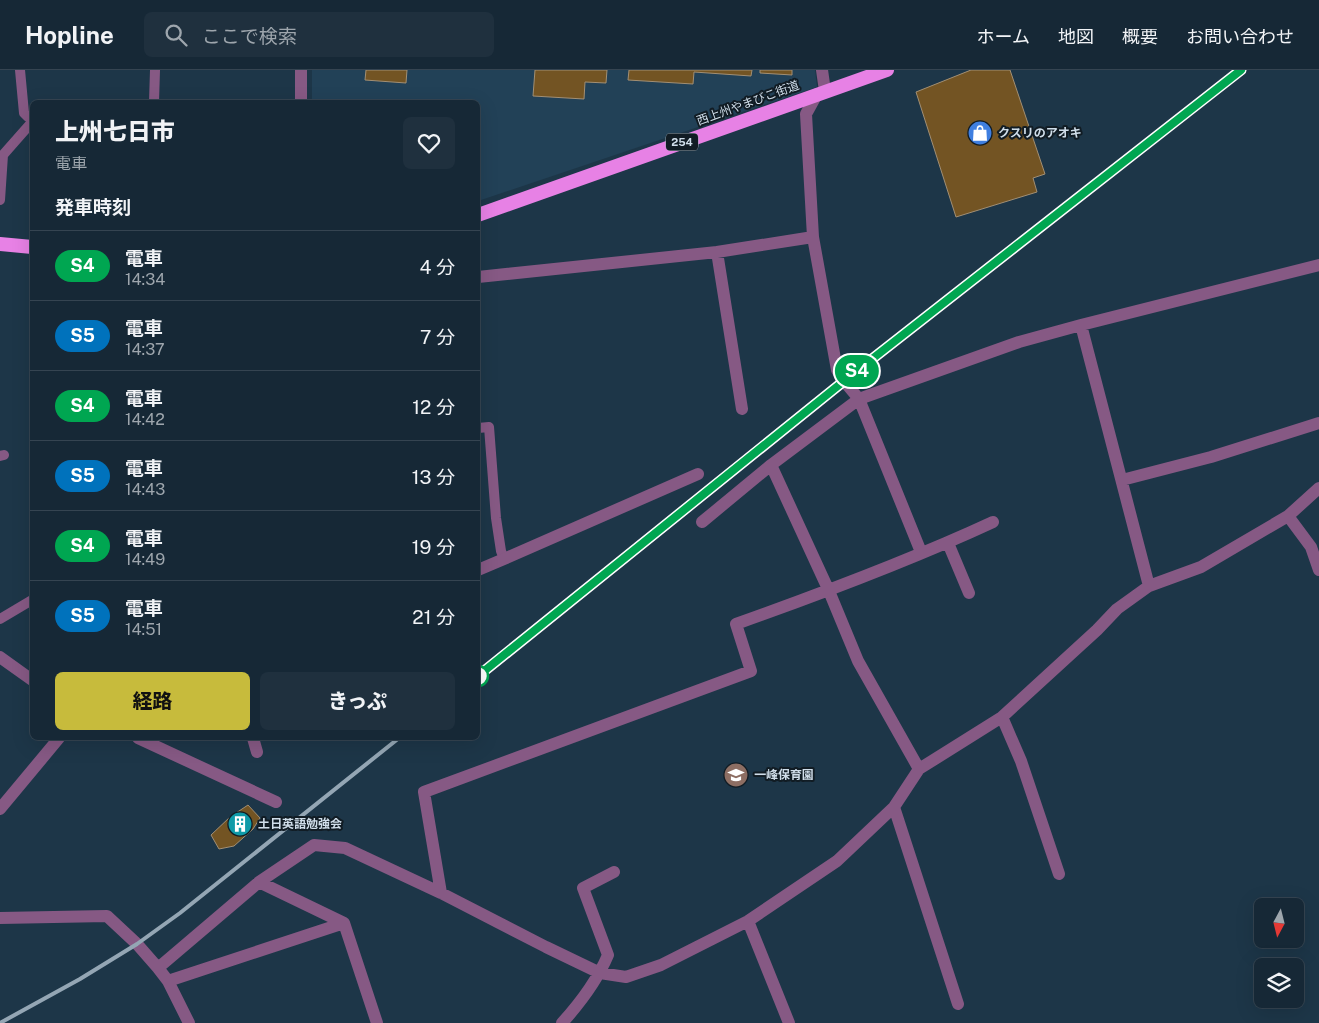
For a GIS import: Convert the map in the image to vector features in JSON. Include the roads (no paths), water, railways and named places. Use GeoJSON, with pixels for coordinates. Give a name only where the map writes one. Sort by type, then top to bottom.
{"type":"FeatureCollection","features":[{"type":"Feature","properties":{"kind":"highway","name":"西上州やまびこ街道"},"geometry":{"type":"LineString","coordinates":[[480,214],[886,70]]}},
{"type":"Feature","properties":{"kind":"highway"},"geometry":{"type":"LineString","coordinates":[[0,244],[30,247]]}},
{"type":"Feature","properties":{"kind":"street"},"geometry":{"type":"LineString","coordinates":[[301,70],[301,100]]}},
{"type":"Feature","properties":{"kind":"street"},"geometry":{"type":"LineString","coordinates":[[822,70],[821,93],[806,114],[812,237],[837,370],[859,399],[922,552]]}},
{"type":"Feature","properties":{"kind":"street"},"geometry":{"type":"LineString","coordinates":[[480,277],[717,252],[812,237]]}},
{"type":"Feature","properties":{"kind":"street"},"geometry":{"type":"LineString","coordinates":[[717,252],[742,409]]}},
{"type":"Feature","properties":{"kind":"street"},"geometry":{"type":"LineString","coordinates":[[702,522],[771,465],[859,399],[1019,342],[1319,265]]}},
{"type":"Feature","properties":{"kind":"street"},"geometry":{"type":"LineString","coordinates":[[1080,325],[1149,586]]}},
{"type":"Feature","properties":{"kind":"street"},"geometry":{"type":"LineString","coordinates":[[1122,480],[1211,457],[1319,423]]}},
{"type":"Feature","properties":{"kind":"street"},"geometry":{"type":"LineString","coordinates":[[771,465],[829,591],[858,661],[919,769]]}},
{"type":"Feature","properties":{"kind":"street"},"geometry":{"type":"LineString","coordinates":[[480,569],[698,474]]}},
{"type":"Feature","properties":{"kind":"street"},"geometry":{"type":"LineString","coordinates":[[158,968],[258,882],[314,845],[345,848],[441,893],[600,973],[626,977],[661,965],[748,921],[837,860],[894,807],[919,769],[1002,717],[1097,630],[1117,609],[1149,586],[1201,567],[1288,516],[1319,488]]}},
{"type":"Feature","properties":{"kind":"street"},"geometry":{"type":"LineString","coordinates":[[1288,516],[1311,547],[1319,570]]}},
{"type":"Feature","properties":{"kind":"street"},"geometry":{"type":"LineString","coordinates":[[441,893],[424,792],[751,671],[736,624],[829,591],[948,543],[993,522]]}},
{"type":"Feature","properties":{"kind":"street"},"geometry":{"type":"LineString","coordinates":[[948,543],[969,593]]}},
{"type":"Feature","properties":{"kind":"street"},"geometry":{"type":"LineString","coordinates":[[0,657],[30,679]]}},
{"type":"Feature","properties":{"kind":"street"},"geometry":{"type":"LineString","coordinates":[[1002,717],[1022,761],[1059,874]]}},
{"type":"Feature","properties":{"kind":"street"},"geometry":{"type":"LineString","coordinates":[[0,809],[57,740]]}},
{"type":"Feature","properties":{"kind":"street"},"geometry":{"type":"LineString","coordinates":[[142,740],[276,802]]}},
{"type":"Feature","properties":{"kind":"street"},"geometry":{"type":"LineString","coordinates":[[254,740],[257,752]]}},
{"type":"Feature","properties":{"kind":"street"},"geometry":{"type":"LineString","coordinates":[[894,807],[958,1004]]}},
{"type":"Feature","properties":{"kind":"street"},"geometry":{"type":"LineString","coordinates":[[562,1023],[578,1006],[600,973],[608,955],[583,888],[614,872]]}},
{"type":"Feature","properties":{"kind":"street"},"geometry":{"type":"LineString","coordinates":[[258,882],[344,922],[376,1023]]}},
{"type":"Feature","properties":{"kind":"street"},"geometry":{"type":"LineString","coordinates":[[0,918],[107,916],[137,944],[168,981],[189,1023]]}},
{"type":"Feature","properties":{"kind":"street"},"geometry":{"type":"LineString","coordinates":[[748,921],[788,1023]]}},
{"type":"Feature","properties":{"kind":"street"},"geometry":{"type":"LineString","coordinates":[[168,981],[344,922]]}},
{"type":"Feature","properties":{"kind":"lane"},"geometry":{"type":"LineString","coordinates":[[20,70],[24,112],[30,117]]}},
{"type":"Feature","properties":{"kind":"lane"},"geometry":{"type":"LineString","coordinates":[[154,100],[155,70]]}},
{"type":"Feature","properties":{"kind":"lane"},"geometry":{"type":"LineString","coordinates":[[0,200],[3,155],[30,124]]}},
{"type":"Feature","properties":{"kind":"lane"},"geometry":{"type":"LineString","coordinates":[[480,428],[489,427],[496,518],[504,560]]}},
{"type":"Feature","properties":{"kind":"lane"},"geometry":{"type":"LineString","coordinates":[[0,620],[30,601]]}},
{"type":"Feature","properties":{"kind":"railway"},"geometry":{"type":"LineString","coordinates":[[480,674],[844,381],[1241,70]]}},
{"type":"Feature","properties":{"kind":"railway"},"geometry":{"type":"LineString","coordinates":[[0,1023],[80,979],[137,944],[180,913],[396,740]]}},
{"type":"Feature","properties":{"kind":"train","name":"S4"},"geometry":{"type":"LineString","coordinates":[[480,674],[844,381],[1241,70]]}},
{"type":"Feature","properties":{"kind":"place","name":"クスリのアオキ"},"geometry":{"type":"Point","coordinates":[980,133]}},
{"type":"Feature","properties":{"kind":"place","name":"一峰保育園"},"geometry":{"type":"Point","coordinates":[736,775]}},
{"type":"Feature","properties":{"kind":"place","name":"土日英語勉強会"},"geometry":{"type":"Point","coordinates":[240,824]}}]}
